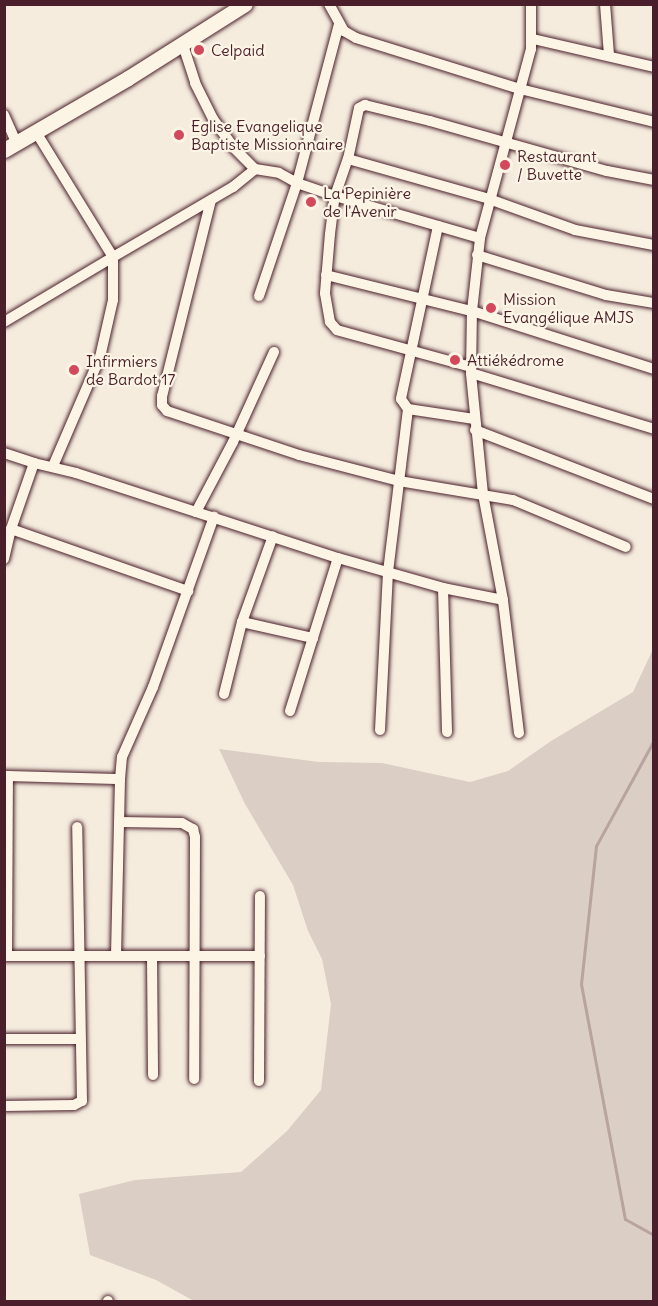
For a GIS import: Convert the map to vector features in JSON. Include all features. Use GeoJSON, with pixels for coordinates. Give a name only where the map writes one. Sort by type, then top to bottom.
{"type":"FeatureCollection","features":[{"type":"Feature","properties":{"kind":"street"},"geometry":{"type":"LineString","coordinates":[[4,115],[11,147],[183,45],[245,4]]}},
{"type":"Feature","properties":{"kind":"street"},"geometry":{"type":"LineString","coordinates":[[329,4],[344,31],[356,38],[520,89],[654,122]]}},
{"type":"Feature","properties":{"kind":"street"},"geometry":{"type":"LineString","coordinates":[[519,733],[503,600],[483,494],[474,424],[471,370],[472,311],[477,255],[489,199],[533,39],[531,4]]}},
{"type":"Feature","properties":{"kind":"street"},"geometry":{"type":"LineString","coordinates":[[605,4],[609,55]]}},
{"type":"Feature","properties":{"kind":"street"},"geometry":{"type":"LineString","coordinates":[[259,296],[297,183],[339,24]]}},
{"type":"Feature","properties":{"kind":"street"},"geometry":{"type":"LineString","coordinates":[[533,39],[654,67]]}},
{"type":"Feature","properties":{"kind":"street"},"geometry":{"type":"LineString","coordinates":[[183,45],[195,83],[213,119],[233,147],[255,169],[279,173],[297,183],[335,196],[480,238]]}},
{"type":"Feature","properties":{"kind":"street"},"geometry":{"type":"LineString","coordinates":[[654,180],[607,171],[505,141],[365,105],[359,108],[348,159],[335,196],[326,275],[327,312],[330,322],[337,330],[654,429]]}},
{"type":"Feature","properties":{"kind":"street"},"geometry":{"type":"LineString","coordinates":[[36,132],[113,257],[113,300],[100,357],[53,466]]}},
{"type":"Feature","properties":{"kind":"street"},"geometry":{"type":"LineString","coordinates":[[348,159],[489,199],[575,230],[654,244]]}},
{"type":"Feature","properties":{"kind":"street"},"geometry":{"type":"LineString","coordinates":[[4,322],[211,200],[255,169]]}},
{"type":"Feature","properties":{"kind":"street"},"geometry":{"type":"LineString","coordinates":[[211,200],[161,400],[167,411],[299,455],[399,481],[513,500],[626,547]]}},
{"type":"Feature","properties":{"kind":"street"},"geometry":{"type":"LineString","coordinates":[[380,730],[388,572],[408,409],[401,399],[401,391],[438,226]]}},
{"type":"Feature","properties":{"kind":"street"},"geometry":{"type":"LineString","coordinates":[[477,255],[606,295],[654,303]]}},
{"type":"Feature","properties":{"kind":"street"},"geometry":{"type":"LineString","coordinates":[[326,275],[472,311],[654,369]]}},
{"type":"Feature","properties":{"kind":"street"},"geometry":{"type":"LineString","coordinates":[[196,512],[274,352]]}},
{"type":"Feature","properties":{"kind":"street"},"geometry":{"type":"LineString","coordinates":[[408,409],[474,424],[654,499]]}},
{"type":"Feature","properties":{"kind":"street"},"geometry":{"type":"LineString","coordinates":[[4,453],[34,463],[53,466],[338,558],[443,588],[503,600]]}},
{"type":"Feature","properties":{"kind":"street"},"geometry":{"type":"LineString","coordinates":[[4,559],[9,532],[34,463]]}},
{"type":"Feature","properties":{"kind":"street"},"geometry":{"type":"LineString","coordinates":[[116,956],[122,757],[153,687],[214,517]]}},
{"type":"Feature","properties":{"kind":"street"},"geometry":{"type":"LineString","coordinates":[[9,532],[188,591]]}},
{"type":"Feature","properties":{"kind":"street"},"geometry":{"type":"LineString","coordinates":[[224,694],[242,622],[273,536]]}},
{"type":"Feature","properties":{"kind":"street"},"geometry":{"type":"LineString","coordinates":[[290,711],[338,558]]}},
{"type":"Feature","properties":{"kind":"street"},"geometry":{"type":"LineString","coordinates":[[443,588],[447,732]]}},
{"type":"Feature","properties":{"kind":"street"},"geometry":{"type":"LineString","coordinates":[[242,622],[313,638]]}},
{"type":"Feature","properties":{"kind":"street"},"geometry":{"type":"LineString","coordinates":[[120,779],[6,776],[6,956],[260,956]]}},
{"type":"Feature","properties":{"kind":"street"},"geometry":{"type":"LineString","coordinates":[[120,822],[182,822],[193,829],[195,846],[194,1080]]}},
{"type":"Feature","properties":{"kind":"street"},"geometry":{"type":"LineString","coordinates":[[4,1106],[80,1103],[77,827]]}},
{"type":"Feature","properties":{"kind":"street"},"geometry":{"type":"LineString","coordinates":[[259,1081],[260,896]]}},
{"type":"Feature","properties":{"kind":"street"},"geometry":{"type":"LineString","coordinates":[[152,956],[153,1075]]}},
{"type":"Feature","properties":{"kind":"street"},"geometry":{"type":"LineString","coordinates":[[4,1039],[80,1039]]}},
{"type":"Feature","properties":{"kind":"shaded area"},"geometry":{"type":"Polygon","coordinates":[[[653,649],[653,1301],[194,1301],[156,1280],[90,1255],[79,1194],[135,1180],[241,1172],[287,1131],[321,1090],[331,1004],[322,959],[308,931],[293,885],[245,804],[219,749],[319,762],[382,763],[470,782],[508,771],[551,741],[633,692],[653,649]]]}},
{"type":"Feature","properties":{"kind":"waterway"},"geometry":{"type":"LineString","coordinates":[[654,740],[596,846],[581,984],[625,1219],[654,1235]]}},
{"type":"Feature","properties":{"kind":"place","name":"Celpaid"},"geometry":{"type":"Point","coordinates":[199,50]}},
{"type":"Feature","properties":{"kind":"place","name":"Eglise Evangelique Baptiste Missionnaire"},"geometry":{"type":"Point","coordinates":[179,135]}},
{"type":"Feature","properties":{"kind":"place","name":"Restaurant / Buvette"},"geometry":{"type":"Point","coordinates":[505,165]}},
{"type":"Feature","properties":{"kind":"place","name":"La Pepinière de l'Avenir"},"geometry":{"type":"Point","coordinates":[311,202]}},
{"type":"Feature","properties":{"kind":"place","name":"Mission Evangélique AMJS"},"geometry":{"type":"Point","coordinates":[491,308]}},
{"type":"Feature","properties":{"kind":"place","name":"Attiékédrome"},"geometry":{"type":"Point","coordinates":[455,360]}},
{"type":"Feature","properties":{"kind":"place","name":"Infirmiers de Bardot 17"},"geometry":{"type":"Point","coordinates":[74,370]}}]}
